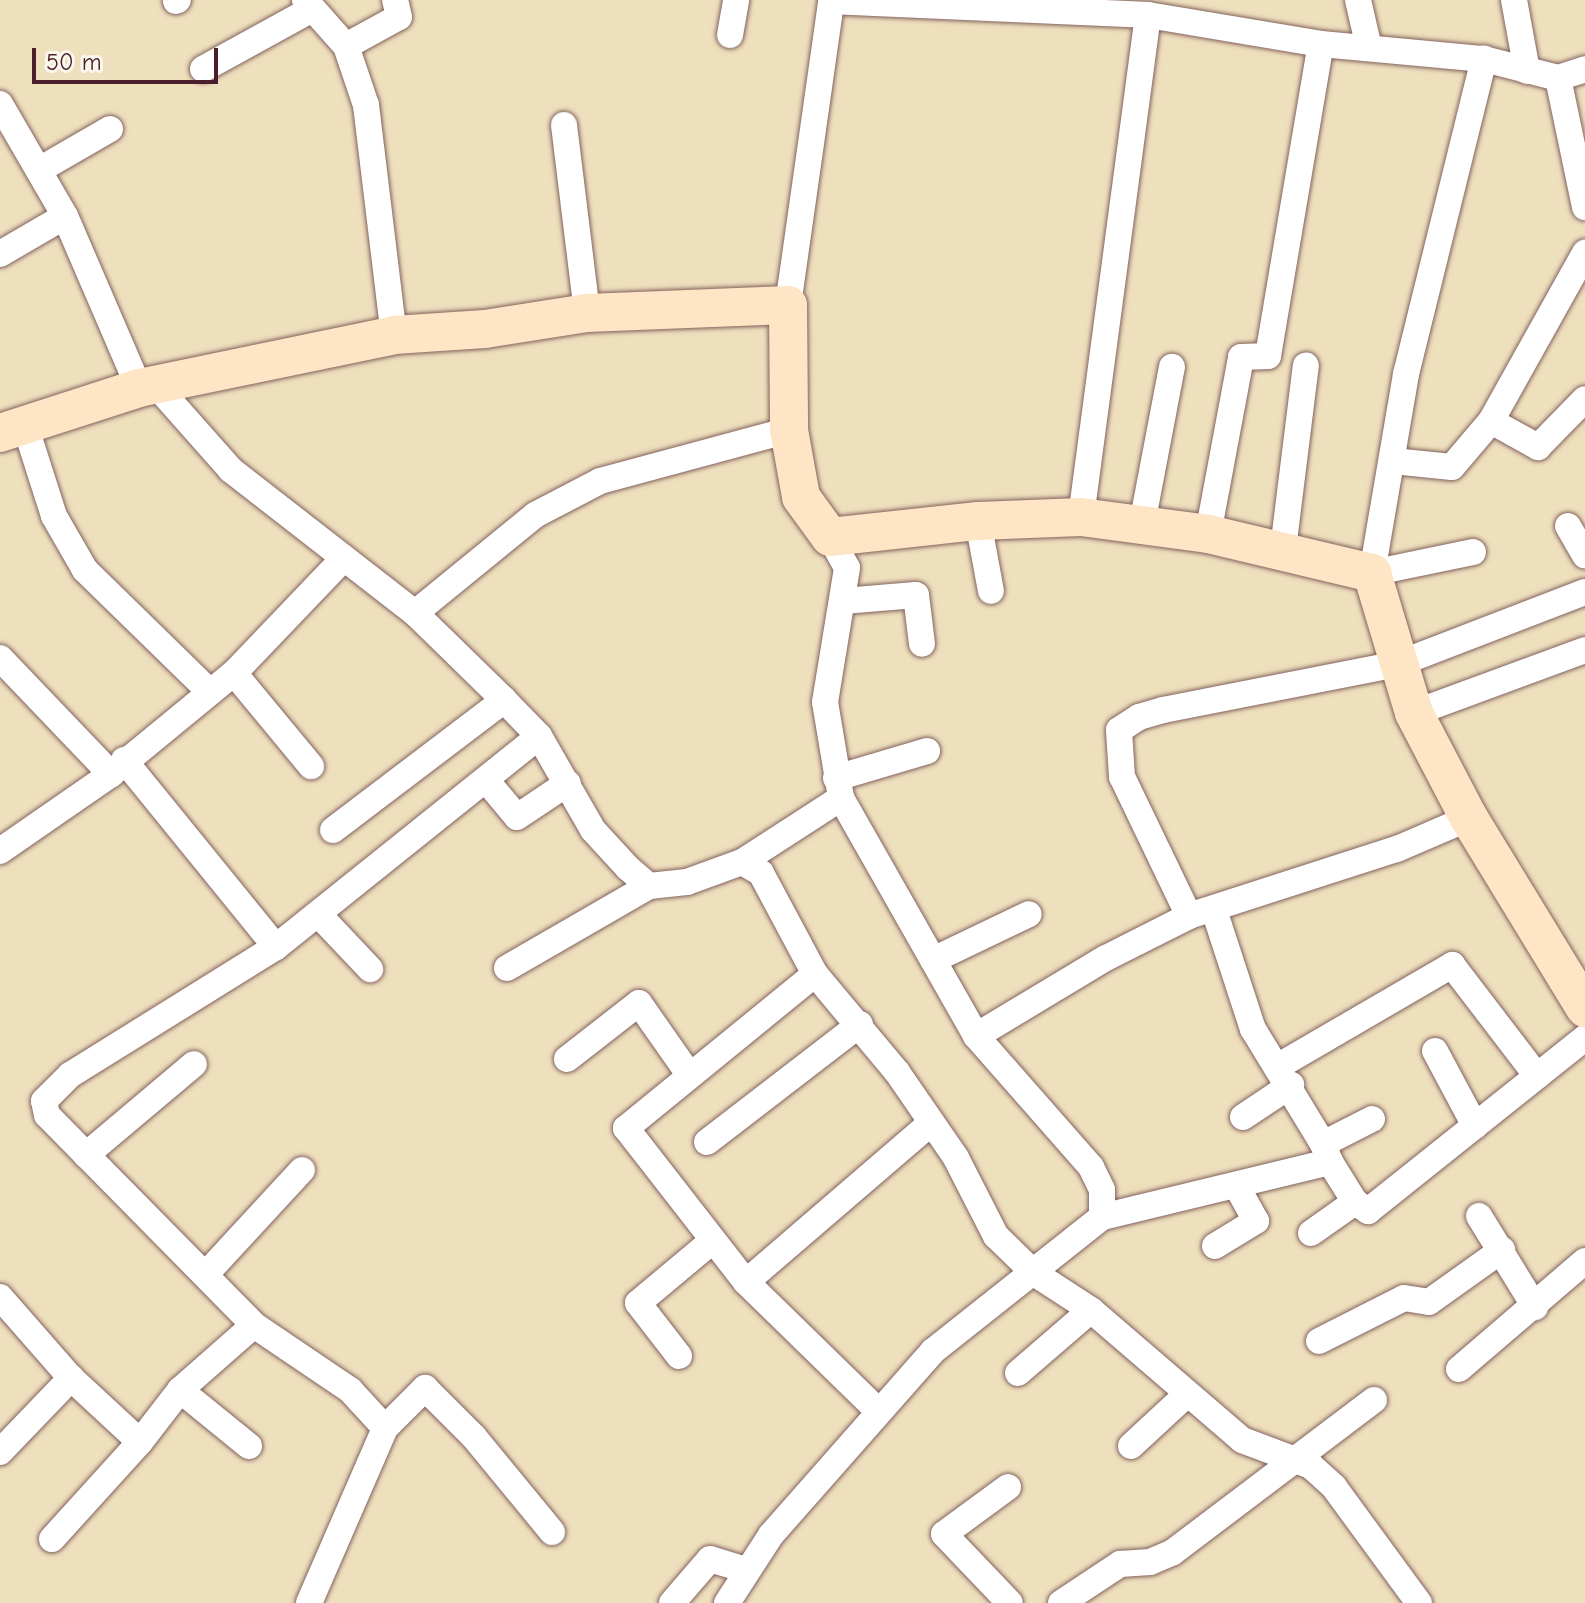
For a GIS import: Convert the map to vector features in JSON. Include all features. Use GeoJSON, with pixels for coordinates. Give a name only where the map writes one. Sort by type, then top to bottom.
{"type":"FeatureCollection","features":[{"type":"Feature","properties":{"kind":"street"},"geometry":{"type":"LineString","coordinates":[[346,46],[399,17],[395,0]]}},
{"type":"Feature","properties":{"kind":"street"},"geometry":{"type":"LineString","coordinates":[[730,35],[736,0]]}},
{"type":"Feature","properties":{"kind":"street"},"geometry":{"type":"LineString","coordinates":[[1358,0],[1369,48]]}},
{"type":"Feature","properties":{"kind":"street"},"geometry":{"type":"LineString","coordinates":[[1514,0],[1527,71]]}},
{"type":"Feature","properties":{"kind":"street"},"geometry":{"type":"LineString","coordinates":[[1102,1217],[1102,1190],[1091,1167],[976,1036],[839,788],[825,702],[847,568],[830,537],[801,497],[789,430],[788,305],[827,1],[1148,15],[1186,11],[1321,44],[1484,59],[1558,78],[1585,69]]}},
{"type":"Feature","properties":{"kind":"street"},"geometry":{"type":"LineString","coordinates":[[203,69],[308,4],[346,46],[366,105],[394,335]]}},
{"type":"Feature","properties":{"kind":"street"},"geometry":{"type":"LineString","coordinates":[[1081,517],[1148,15]]}},
{"type":"Feature","properties":{"kind":"street"},"geometry":{"type":"LineString","coordinates":[[1208,534],[1241,357],[1268,356],[1321,44]]}},
{"type":"Feature","properties":{"kind":"street"},"geometry":{"type":"LineString","coordinates":[[1484,59],[1406,374],[1372,573],[1414,713],[1469,818],[1585,1008]]}},
{"type":"Feature","properties":{"kind":"street"},"geometry":{"type":"LineString","coordinates":[[1558,78],[1585,207]]}},
{"type":"Feature","properties":{"kind":"street"},"geometry":{"type":"LineString","coordinates":[[0,104],[65,216],[147,386],[231,470],[415,613],[504,700],[539,736],[611,855],[649,886]]}},
{"type":"Feature","properties":{"kind":"street"},"geometry":{"type":"LineString","coordinates":[[564,125],[587,313]]}},
{"type":"Feature","properties":{"kind":"street"},"geometry":{"type":"LineString","coordinates":[[39,170],[110,129]]}},
{"type":"Feature","properties":{"kind":"street"},"geometry":{"type":"LineString","coordinates":[[0,254],[65,216]]}},
{"type":"Feature","properties":{"kind":"street"},"geometry":{"type":"LineString","coordinates":[[1393,461],[1452,467],[1491,421],[1585,253]]}},
{"type":"Feature","properties":{"kind":"street"},"geometry":{"type":"LineString","coordinates":[[208,690],[85,570],[54,516],[12,428],[147,386],[394,335],[485,329],[587,313],[788,305]]}},
{"type":"Feature","properties":{"kind":"street"},"geometry":{"type":"LineString","coordinates":[[1283,549],[1306,365]]}},
{"type":"Feature","properties":{"kind":"street"},"geometry":{"type":"LineString","coordinates":[[1142,524],[1172,367]]}},
{"type":"Feature","properties":{"kind":"street"},"geometry":{"type":"LineString","coordinates":[[1491,421],[1538,447],[1585,399]]}},
{"type":"Feature","properties":{"kind":"street"},"geometry":{"type":"LineString","coordinates":[[415,613],[535,515],[600,481],[789,430]]}},
{"type":"Feature","properties":{"kind":"street"},"geometry":{"type":"LineString","coordinates":[[830,537],[978,521],[1081,517],[1208,534],[1283,549],[1372,573],[1473,552]]}},
{"type":"Feature","properties":{"kind":"street"},"geometry":{"type":"LineString","coordinates":[[978,521],[991,591]]}},
{"type":"Feature","properties":{"kind":"street"},"geometry":{"type":"LineString","coordinates":[[1568,526],[1585,555]]}},
{"type":"Feature","properties":{"kind":"street"},"geometry":{"type":"LineString","coordinates":[[0,851],[118,767],[208,690],[234,673],[344,558]]}},
{"type":"Feature","properties":{"kind":"street"},"geometry":{"type":"LineString","coordinates":[[1585,592],[1398,664],[1163,710],[1139,717],[1119,730],[1122,777],[1202,913],[1253,1029],[1284,1076],[1355,1202],[1368,1211],[1585,1038]]}},
{"type":"Feature","properties":{"kind":"street"},"geometry":{"type":"LineString","coordinates":[[843,601],[916,595],[922,644]]}},
{"type":"Feature","properties":{"kind":"street"},"geometry":{"type":"LineString","coordinates":[[1414,713],[1585,650]]}},
{"type":"Feature","properties":{"kind":"street"},"geometry":{"type":"LineString","coordinates":[[0,658],[118,767],[276,947]]}},
{"type":"Feature","properties":{"kind":"street"},"geometry":{"type":"LineString","coordinates":[[234,673],[311,766]]}},
{"type":"Feature","properties":{"kind":"street"},"geometry":{"type":"LineString","coordinates":[[333,830],[504,700]]}},
{"type":"Feature","properties":{"kind":"street"},"geometry":{"type":"LineString","coordinates":[[385,1428],[350,1390],[254,1325],[207,1273],[47,1115],[44,1101],[57,1085],[276,947],[539,736]]}},
{"type":"Feature","properties":{"kind":"street"},"geometry":{"type":"LineString","coordinates":[[507,968],[649,886],[687,882],[742,862],[839,788],[927,751]]}},
{"type":"Feature","properties":{"kind":"street"},"geometry":{"type":"LineString","coordinates":[[486,780],[517,817],[568,783]]}},
{"type":"Feature","properties":{"kind":"street"},"geometry":{"type":"LineString","coordinates":[[976,1036],[1106,958],[1202,913],[1397,849],[1469,818]]}},
{"type":"Feature","properties":{"kind":"street"},"geometry":{"type":"LineString","coordinates":[[742,862],[761,873],[815,974],[860,1024],[931,1123],[996,1236],[1034,1273],[1091,1310],[1185,1396],[1242,1440],[1311,1466],[1334,1487],[1419,1603]]}},
{"type":"Feature","properties":{"kind":"street"},"geometry":{"type":"LineString","coordinates":[[318,914],[370,969]]}},
{"type":"Feature","properties":{"kind":"street"},"geometry":{"type":"LineString","coordinates":[[933,960],[1029,914]]}},
{"type":"Feature","properties":{"kind":"street"},"geometry":{"type":"LineString","coordinates":[[1243,1117],[1284,1076],[1452,965],[1537,1076]]}},
{"type":"Feature","properties":{"kind":"street"},"geometry":{"type":"LineString","coordinates":[[815,974],[688,1073],[626,1128],[711,1242],[746,1282],[877,1410]]}},
{"type":"Feature","properties":{"kind":"street"},"geometry":{"type":"LineString","coordinates":[[567,1059],[639,1003],[688,1073]]}},
{"type":"Feature","properties":{"kind":"street"},"geometry":{"type":"LineString","coordinates":[[707,1142],[860,1024]]}},
{"type":"Feature","properties":{"kind":"street"},"geometry":{"type":"LineString","coordinates":[[1435,1051],[1475,1126]]}},
{"type":"Feature","properties":{"kind":"street"},"geometry":{"type":"LineString","coordinates":[[86,1155],[194,1064]]}},
{"type":"Feature","properties":{"kind":"street"},"geometry":{"type":"LineString","coordinates":[[727,1603],[746,1570],[877,1410],[933,1351],[1102,1217],[1238,1188],[1327,1153],[1372,1119]]}},
{"type":"Feature","properties":{"kind":"street"},"geometry":{"type":"LineString","coordinates":[[746,1282],[931,1123]]}},
{"type":"Feature","properties":{"kind":"street"},"geometry":{"type":"LineString","coordinates":[[207,1273],[302,1170]]}},
{"type":"Feature","properties":{"kind":"street"},"geometry":{"type":"LineString","coordinates":[[1215,1246],[1256,1221],[1238,1188]]}},
{"type":"Feature","properties":{"kind":"street"},"geometry":{"type":"LineString","coordinates":[[1311,1233],[1355,1202]]}},
{"type":"Feature","properties":{"kind":"street"},"geometry":{"type":"LineString","coordinates":[[1479,1216],[1535,1307]]}},
{"type":"Feature","properties":{"kind":"street"},"geometry":{"type":"LineString","coordinates":[[679,1356],[638,1303],[711,1242]]}},
{"type":"Feature","properties":{"kind":"street"},"geometry":{"type":"LineString","coordinates":[[1319,1341],[1404,1298],[1429,1302],[1502,1250]]}},
{"type":"Feature","properties":{"kind":"street"},"geometry":{"type":"LineString","coordinates":[[1459,1369],[1582,1269]]}},
{"type":"Feature","properties":{"kind":"street"},"geometry":{"type":"LineString","coordinates":[[0,1297],[71,1378],[140,1442]]}},
{"type":"Feature","properties":{"kind":"street"},"geometry":{"type":"LineString","coordinates":[[1018,1373],[1091,1310]]}},
{"type":"Feature","properties":{"kind":"street"},"geometry":{"type":"LineString","coordinates":[[52,1539],[140,1442],[180,1390],[254,1325]]}},
{"type":"Feature","properties":{"kind":"street"},"geometry":{"type":"LineString","coordinates":[[0,1452],[71,1378]]}},
{"type":"Feature","properties":{"kind":"street"},"geometry":{"type":"LineString","coordinates":[[309,1603],[385,1428],[425,1388],[474,1437],[552,1532]]}},
{"type":"Feature","properties":{"kind":"street"},"geometry":{"type":"LineString","coordinates":[[180,1390],[249,1446]]}},
{"type":"Feature","properties":{"kind":"street"},"geometry":{"type":"LineString","coordinates":[[1131,1446],[1185,1396]]}},
{"type":"Feature","properties":{"kind":"street"},"geometry":{"type":"LineString","coordinates":[[1061,1603],[1120,1564],[1150,1562],[1173,1552],[1292,1458],[1374,1400]]}},
{"type":"Feature","properties":{"kind":"street"},"geometry":{"type":"LineString","coordinates":[[1008,1487],[944,1534],[1010,1603]]}},
{"type":"Feature","properties":{"kind":"street"},"geometry":{"type":"LineString","coordinates":[[672,1603],[710,1559],[746,1570]]}}]}
